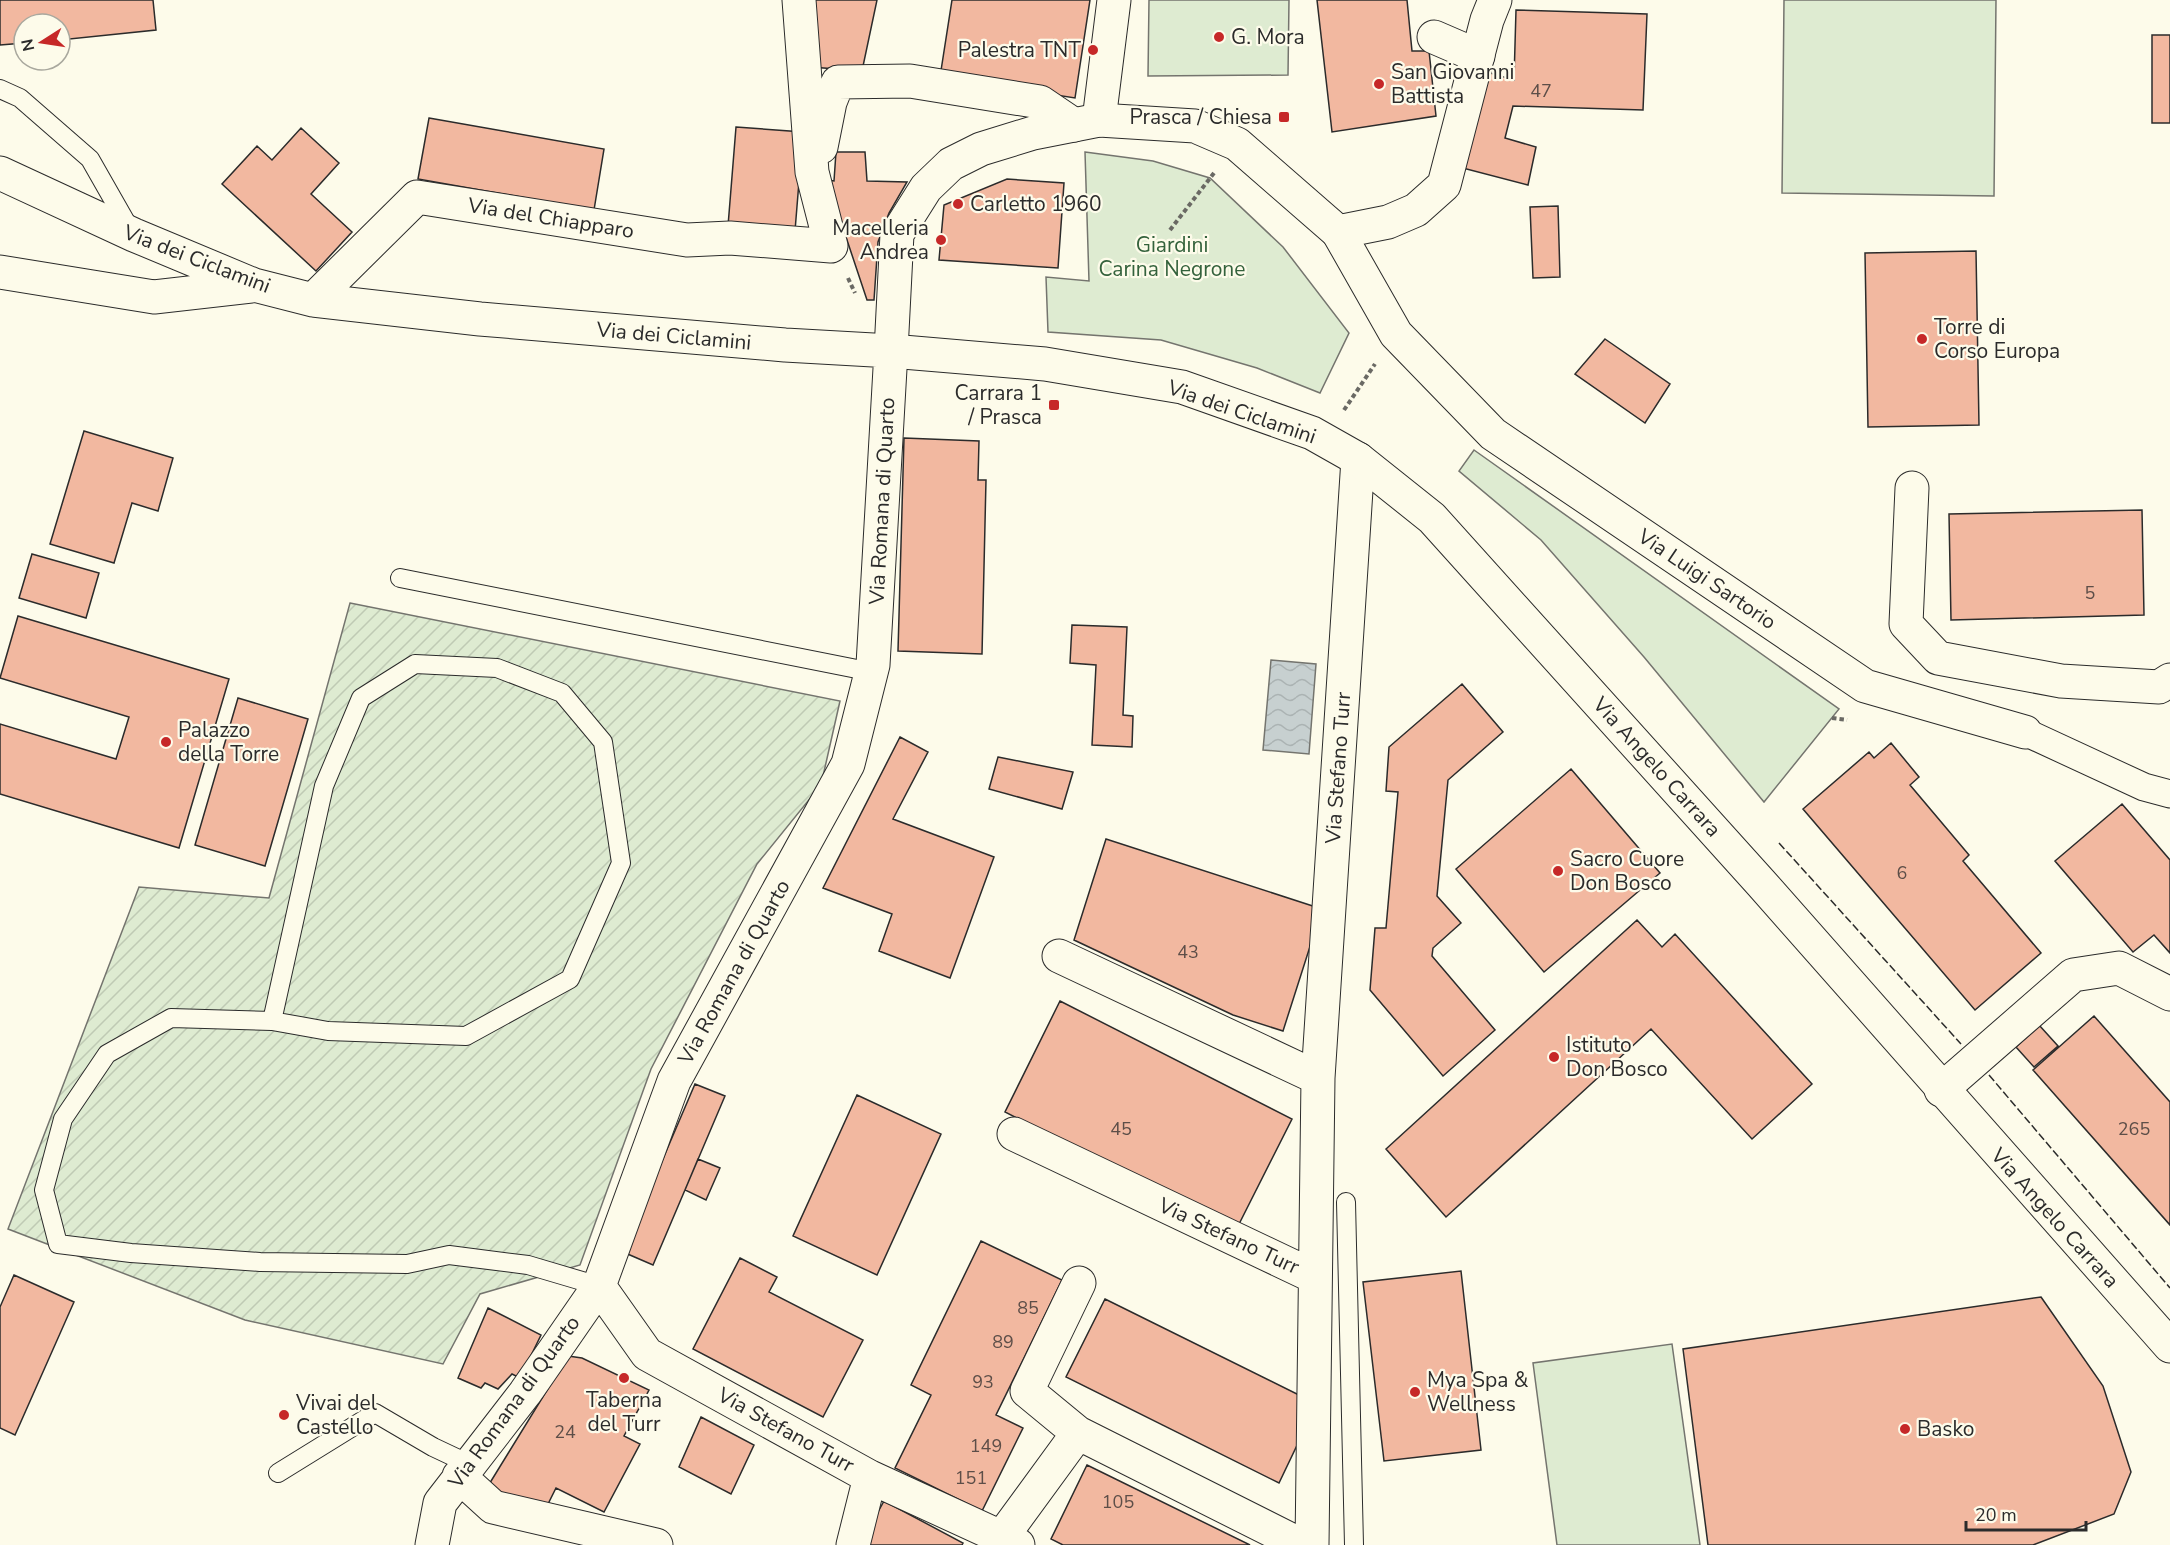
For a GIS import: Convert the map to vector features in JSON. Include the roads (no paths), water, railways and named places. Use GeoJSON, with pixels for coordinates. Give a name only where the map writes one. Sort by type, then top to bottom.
{"type":"FeatureCollection","features":[{"type":"Feature","properties":{"kind":"street"},"geometry":{"type":"LineString","coordinates":[[799,0],[812,172]]}},
{"type":"Feature","properties":{"kind":"street"},"geometry":{"type":"LineString","coordinates":[[812,172],[838,82],[910,81],[1040,102],[1087,122],[1114,0]]}},
{"type":"Feature","properties":{"kind":"street"},"geometry":{"type":"LineString","coordinates":[[1338,232],[1388,222],[1416,210],[1444,185],[1495,0]]}},
{"type":"Feature","properties":{"kind":"street"},"geometry":{"type":"LineString","coordinates":[[1434,37],[1478,56]]}},
{"type":"Feature","properties":{"kind":"street","name":"Via Luigi Sartorio"},"geometry":{"type":"LineString","coordinates":[[1087,122],[1195,126],[1237,144],[1338,232],[1396,334],[1493,434],[1865,686],[2025,732],[2144,787],[2170,794]]}},
{"type":"Feature","properties":{"kind":"street","name":"Via Romana di Quarto"},"geometry":{"type":"LineString","coordinates":[[432,1545],[440,1503],[525,1394],[599,1286],[674,1081],[848,764],[872,672],[878,350],[897,234],[926,188],[951,164],[981,149],[1033,133],[1087,122]]}},
{"type":"Feature","properties":{"kind":"street","name":"Via del Chiapparo"},"geometry":{"type":"LineString","coordinates":[[313,300],[417,197],[687,240],[730,238],[831,246],[812,172]]}},
{"type":"Feature","properties":{"kind":"street","name":"Via dei Ciclamini"},"geometry":{"type":"LineString","coordinates":[[3,176],[134,235],[254,285],[313,300],[491,320],[1045,364],[1182,387],[1312,433],[1358,459]]}},
{"type":"Feature","properties":{"kind":"street"},"geometry":{"type":"LineString","coordinates":[[0,272],[154,297],[254,285]]}},
{"type":"Feature","properties":{"kind":"street","name":"Via Stefano Turr"},"geometry":{"type":"LineString","coordinates":[[1312,1545],[1318,1078],[1358,459]]}},
{"type":"Feature","properties":{"kind":"street","name":"Via Angelo Carrara"},"geometry":{"type":"LineString","coordinates":[[1358,459],[1431,518],[1761,883],[1941,1090],[2170,1346]]}},
{"type":"Feature","properties":{"kind":"street"},"geometry":{"type":"LineString","coordinates":[[1912,488],[1906,624],[1938,658],[2061,681],[2160,687],[2170,680]]}},
{"type":"Feature","properties":{"kind":"street"},"geometry":{"type":"LineString","coordinates":[[1059,956],[1318,1078]]}},
{"type":"Feature","properties":{"kind":"street"},"geometry":{"type":"LineString","coordinates":[[1941,1090],[2073,975],[2119,968],[2170,994]]}},
{"type":"Feature","properties":{"kind":"street","name":"Via Stefano Turr"},"geometry":{"type":"LineString","coordinates":[[1014,1134],[1315,1277]]}},
{"type":"Feature","properties":{"kind":"street"},"geometry":{"type":"LineString","coordinates":[[1079,1283],[1027,1391],[1078,1433],[1301,1545]]}},
{"type":"Feature","properties":{"kind":"street","name":"Via Stefano Turr"},"geometry":{"type":"LineString","coordinates":[[599,1286],[647,1354],[870,1477],[1010,1541],[1078,1433]]}},
{"type":"Feature","properties":{"kind":"street"},"geometry":{"type":"LineString","coordinates":[[464,1470],[493,1507],[656,1545]]}},
{"type":"Feature","properties":{"kind":"street"},"geometry":{"type":"LineString","coordinates":[[853,1545],[870,1477]]}},
{"type":"Feature","properties":{"kind":"lane"},"geometry":{"type":"LineString","coordinates":[[0,89],[20,98],[90,159],[134,235]]}},
{"type":"Feature","properties":{"kind":"lane"},"geometry":{"type":"LineString","coordinates":[[400,578],[872,672]]}},
{"type":"Feature","properties":{"kind":"lane"},"geometry":{"type":"LineString","coordinates":[[272,1021],[324,786],[361,698],[415,664],[497,668],[562,693],[603,742],[621,863],[570,979],[466,1036],[327,1031],[272,1021],[171,1018],[107,1054],[63,1119],[44,1190],[58,1244],[131,1253],[260,1262],[407,1264],[449,1255],[528,1265],[599,1286]]}},
{"type":"Feature","properties":{"kind":"lane"},"geometry":{"type":"LineString","coordinates":[[1346,1202],[1354,1545]]}},
{"type":"Feature","properties":{"kind":"lane"},"geometry":{"type":"LineString","coordinates":[[278,1473],[375,1413],[433,1447],[464,1470]]}},
{"type":"Feature","properties":{"kind":"water"},"geometry":{"type":"Polygon","coordinates":[[[1271,660],[1316,664],[1309,754],[1263,750],[1271,660]]]}},
{"type":"Feature","properties":{"kind":"place","name":"G. Mora"},"geometry":{"type":"Point","coordinates":[1219,37]}},
{"type":"Feature","properties":{"kind":"place","name":"Palestra TNT"},"geometry":{"type":"Point","coordinates":[1093,50]}},
{"type":"Feature","properties":{"kind":"place","name":"San Giovanni Battista"},"geometry":{"type":"Point","coordinates":[1379,84]}},
{"type":"Feature","properties":{"kind":"place","name":"Prasca / Chiesa"},"geometry":{"type":"Point","coordinates":[1284,117]}},
{"type":"Feature","properties":{"kind":"place","name":"Carletto 1960"},"geometry":{"type":"Point","coordinates":[958,204]}},
{"type":"Feature","properties":{"kind":"place","name":"Macelleria Andrea"},"geometry":{"type":"Point","coordinates":[941,240]}},
{"type":"Feature","properties":{"kind":"place","name":"Torre di Corso Europa"},"geometry":{"type":"Point","coordinates":[1922,339]}},
{"type":"Feature","properties":{"kind":"place","name":"Carrara 1 / Prasca"},"geometry":{"type":"Point","coordinates":[1054,405]}},
{"type":"Feature","properties":{"kind":"place","name":"Palazzo della Torre"},"geometry":{"type":"Point","coordinates":[166,742]}},
{"type":"Feature","properties":{"kind":"place","name":"Sacro Cuore Don Bosco"},"geometry":{"type":"Point","coordinates":[1558,871]}},
{"type":"Feature","properties":{"kind":"place","name":"Istituto Don Bosco"},"geometry":{"type":"Point","coordinates":[1554,1057]}},
{"type":"Feature","properties":{"kind":"place","name":"Taberna del Turr"},"geometry":{"type":"Point","coordinates":[624,1378]}},
{"type":"Feature","properties":{"kind":"place","name":"Mya Spa & Wellness"},"geometry":{"type":"Point","coordinates":[1415,1392]}},
{"type":"Feature","properties":{"kind":"place","name":"Vivai del Castello"},"geometry":{"type":"Point","coordinates":[284,1415]}},
{"type":"Feature","properties":{"kind":"place","name":"Basko"},"geometry":{"type":"Point","coordinates":[1905,1429]}},
{"type":"Feature","properties":{"kind":"park label","name":"Giardini Carina Negrone"},"geometry":{"type":"Point","coordinates":[1172,257]}}]}
